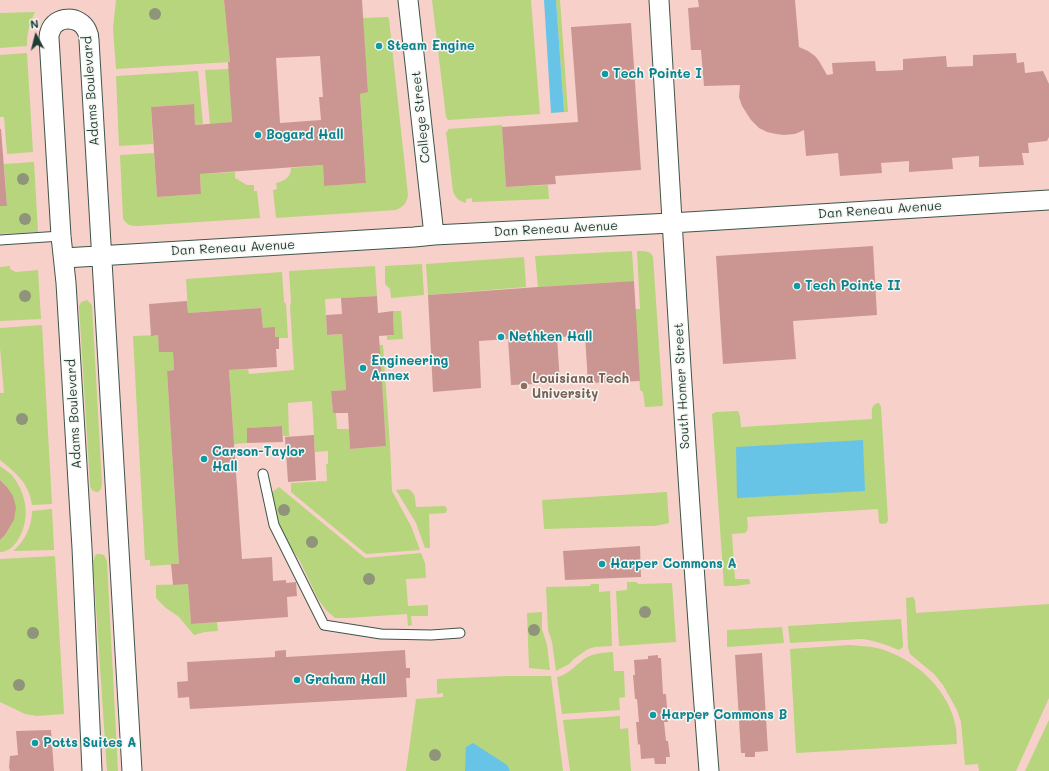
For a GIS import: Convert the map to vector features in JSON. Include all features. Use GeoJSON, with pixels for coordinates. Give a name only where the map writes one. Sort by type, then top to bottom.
{"type":"FeatureCollection","features":[{"type":"Feature","properties":{"kind":"street","name":"College Street"},"geometry":{"type":"LineString","coordinates":[[408,0],[434,235]]}},
{"type":"Feature","properties":{"kind":"street","name":"South Homer Street"},"geometry":{"type":"LineString","coordinates":[[659,0],[695,598],[709,771]]}},
{"type":"Feature","properties":{"kind":"street","name":"Adams Boulevard"},"geometry":{"type":"LineString","coordinates":[[92,771],[81,540],[49,38],[50,31],[55,24],[61,20],[69,18],[77,20],[82,24],[87,31],[89,40],[132,771]]}},
{"type":"Feature","properties":{"kind":"street","name":"Dan Reneau Avenue"},"geometry":{"type":"LineString","coordinates":[[64,258],[434,235],[672,223],[1049,200]]}},
{"type":"Feature","properties":{"kind":"lane"},"geometry":{"type":"LineString","coordinates":[[0,240],[62,236]]}},
{"type":"Feature","properties":{"kind":"lane"},"geometry":{"type":"LineString","coordinates":[[263,474],[274,525],[324,626],[381,634],[431,635],[460,633]]}},
{"type":"Feature","properties":{"kind":"shaded area","name":"Louisiana Tech University"},"geometry":{"type":"Polygon","coordinates":[[[0,0],[1049,0],[1049,771],[0,771],[0,0]]]}},
{"type":"Feature","properties":{"kind":"green space"},"geometry":{"type":"Polygon","coordinates":[[[116,0],[224,0],[230,62],[116,69],[113,28],[116,0]]]}},
{"type":"Feature","properties":{"kind":"green space"},"geometry":{"type":"Polygon","coordinates":[[[432,0],[531,0],[540,114],[448,120],[446,117],[432,0]]]}},
{"type":"Feature","properties":{"kind":"green space"},"geometry":{"type":"Polygon","coordinates":[[[556,0],[560,0],[568,112],[564,112],[556,0]]]}},
{"type":"Feature","properties":{"kind":"green space"},"geometry":{"type":"Polygon","coordinates":[[[35,12],[27,37],[27,46],[0,48],[0,13],[35,12]]]}},
{"type":"Feature","properties":{"kind":"green space"},"geometry":{"type":"Polygon","coordinates":[[[388,17],[408,195],[406,202],[403,206],[396,210],[276,218],[273,190],[277,189],[276,183],[288,177],[291,168],[323,165],[324,186],[366,183],[360,94],[368,92],[363,18],[388,17]]]}},
{"type":"Feature","properties":{"kind":"green space"},"geometry":{"type":"Polygon","coordinates":[[[27,53],[33,152],[7,154],[4,117],[0,117],[0,55],[27,53]]]}},
{"type":"Feature","properties":{"kind":"green space"},"geometry":{"type":"Polygon","coordinates":[[[229,69],[232,122],[210,124],[205,70],[229,69]]]}},
{"type":"Feature","properties":{"kind":"green space"},"geometry":{"type":"Polygon","coordinates":[[[198,71],[203,124],[195,125],[193,104],[151,107],[153,144],[119,146],[116,76],[198,71]]]}},
{"type":"Feature","properties":{"kind":"green space"},"geometry":{"type":"Polygon","coordinates":[[[502,125],[506,187],[548,185],[549,199],[472,202],[472,198],[466,199],[466,203],[459,200],[455,196],[453,191],[446,132],[448,129],[502,125]]]}},
{"type":"Feature","properties":{"kind":"green space"},"geometry":{"type":"Polygon","coordinates":[[[154,153],[157,197],[201,194],[200,174],[235,172],[235,178],[247,185],[254,185],[254,191],[257,191],[260,218],[138,226],[127,224],[123,218],[120,155],[154,153]]]}},
{"type":"Feature","properties":{"kind":"green space"},"geometry":{"type":"Polygon","coordinates":[[[34,162],[38,232],[0,234],[0,206],[7,206],[4,164],[34,162]]]}},
{"type":"Feature","properties":{"kind":"green space"},"geometry":{"type":"Polygon","coordinates":[[[632,251],[634,281],[538,287],[535,256],[632,251]]]}},
{"type":"Feature","properties":{"kind":"green space"},"geometry":{"type":"Polygon","coordinates":[[[637,251],[648,252],[653,257],[662,406],[645,407],[643,392],[640,390],[635,309],[640,309],[637,251]]]}},
{"type":"Feature","properties":{"kind":"green space"},"geometry":{"type":"Polygon","coordinates":[[[524,257],[526,287],[428,295],[426,264],[524,257]]]}},
{"type":"Feature","properties":{"kind":"green space"},"geometry":{"type":"Polygon","coordinates":[[[422,264],[424,295],[391,298],[390,289],[385,284],[385,266],[422,264]]]}},
{"type":"Feature","properties":{"kind":"green space"},"geometry":{"type":"Polygon","coordinates":[[[10,266],[10,269],[16,272],[38,270],[41,319],[0,321],[0,267],[10,266]]]}},
{"type":"Feature","properties":{"kind":"green space"},"geometry":{"type":"Polygon","coordinates":[[[375,266],[377,296],[325,299],[327,335],[342,334],[346,390],[331,391],[333,413],[336,413],[337,429],[349,429],[350,449],[386,446],[379,345],[383,345],[392,491],[411,526],[420,550],[366,554],[291,492],[291,483],[327,481],[326,464],[328,464],[328,451],[315,452],[312,401],[288,403],[289,436],[283,436],[282,426],[247,428],[247,443],[234,444],[229,370],[248,369],[249,374],[294,370],[289,271],[375,266]]]}},
{"type":"Feature","properties":{"kind":"green space"},"geometry":{"type":"Polygon","coordinates":[[[282,272],[288,338],[275,337],[275,328],[263,328],[261,308],[188,313],[186,279],[282,272]]]}},
{"type":"Feature","properties":{"kind":"green space"},"geometry":{"type":"Polygon","coordinates":[[[87,300],[92,306],[102,484],[101,489],[98,492],[93,491],[90,486],[79,306],[81,302],[87,300]]]}},
{"type":"Feature","properties":{"kind":"green space"},"geometry":{"type":"Polygon","coordinates":[[[393,311],[401,311],[403,339],[387,340],[387,336],[394,335],[393,311]]]}},
{"type":"Feature","properties":{"kind":"green space"},"geometry":{"type":"Polygon","coordinates":[[[42,325],[52,504],[32,505],[28,491],[21,479],[0,460],[0,393],[4,393],[0,348],[0,328],[42,325]]]}},
{"type":"Feature","properties":{"kind":"green space"},"geometry":{"type":"Polygon","coordinates":[[[158,335],[160,352],[173,352],[174,370],[167,371],[179,564],[150,566],[150,560],[145,560],[133,336],[158,335]]]}},
{"type":"Feature","properties":{"kind":"green space"},"geometry":{"type":"Polygon","coordinates":[[[879,403],[881,407],[887,523],[879,523],[878,509],[747,517],[747,531],[745,533],[732,534],[735,579],[749,579],[750,584],[724,586],[712,414],[716,412],[738,411],[741,427],[872,419],[873,407],[879,403]]]}},
{"type":"Feature","properties":{"kind":"green space"},"geometry":{"type":"Polygon","coordinates":[[[0,466],[14,478],[22,492],[26,508],[25,523],[17,541],[14,546],[3,552],[0,552],[0,540],[5,535],[14,520],[7,487],[0,480],[0,466]]]}},
{"type":"Feature","properties":{"kind":"green space"},"geometry":{"type":"Polygon","coordinates":[[[279,487],[365,558],[421,553],[425,563],[426,578],[406,579],[408,606],[428,605],[428,616],[411,616],[412,625],[408,626],[407,614],[335,618],[326,610],[318,599],[300,561],[281,531],[272,492],[279,487]]]}},
{"type":"Feature","properties":{"kind":"green space"},"geometry":{"type":"Polygon","coordinates":[[[408,489],[414,494],[416,507],[445,506],[447,509],[446,513],[429,514],[430,548],[425,548],[416,523],[396,490],[408,489]]]}},
{"type":"Feature","properties":{"kind":"green space"},"geometry":{"type":"Polygon","coordinates":[[[667,492],[669,523],[655,526],[544,529],[542,500],[667,492]]]}},
{"type":"Feature","properties":{"kind":"green space"},"geometry":{"type":"Polygon","coordinates":[[[52,509],[54,550],[13,551],[21,543],[27,533],[31,522],[32,511],[52,509]]]}},
{"type":"Feature","properties":{"kind":"green space"},"geometry":{"type":"Polygon","coordinates":[[[97,554],[104,555],[107,561],[118,771],[107,771],[93,562],[97,554]]]}},
{"type":"Feature","properties":{"kind":"green space"},"geometry":{"type":"Polygon","coordinates":[[[55,556],[64,714],[37,716],[25,714],[0,702],[0,559],[55,556]]]}},
{"type":"Feature","properties":{"kind":"green space"},"geometry":{"type":"Polygon","coordinates":[[[627,582],[637,582],[638,584],[672,583],[676,642],[619,646],[616,591],[627,590],[627,582]]]}},
{"type":"Feature","properties":{"kind":"green space"},"geometry":{"type":"Polygon","coordinates":[[[188,584],[191,624],[217,622],[218,631],[194,635],[179,617],[166,608],[156,598],[156,585],[188,584]]]}},
{"type":"Feature","properties":{"kind":"green space"},"geometry":{"type":"Polygon","coordinates":[[[591,584],[599,584],[599,592],[610,591],[612,646],[588,649],[569,664],[556,671],[552,642],[548,630],[546,587],[590,586],[591,584]]]}},
{"type":"Feature","properties":{"kind":"green space"},"geometry":{"type":"Polygon","coordinates":[[[913,597],[915,600],[916,613],[1049,604],[1049,698],[1016,771],[979,771],[978,764],[965,765],[961,722],[957,710],[943,685],[934,674],[910,654],[908,648],[906,598],[913,597]]]}},
{"type":"Feature","properties":{"kind":"green space"},"geometry":{"type":"Polygon","coordinates":[[[542,612],[542,629],[547,645],[550,670],[529,668],[527,613],[542,612]]]}},
{"type":"Feature","properties":{"kind":"green space"},"geometry":{"type":"Polygon","coordinates":[[[901,619],[903,647],[899,650],[881,643],[862,639],[790,643],[788,626],[901,619]]]}},
{"type":"Feature","properties":{"kind":"green space"},"geometry":{"type":"Polygon","coordinates":[[[782,627],[784,643],[727,647],[727,630],[782,627]]]}},
{"type":"Feature","properties":{"kind":"green space"},"geometry":{"type":"Polygon","coordinates":[[[849,645],[874,647],[891,653],[917,667],[928,677],[946,700],[956,728],[957,744],[796,753],[790,649],[849,645]]]}},
{"type":"Feature","properties":{"kind":"green space"},"geometry":{"type":"Polygon","coordinates":[[[613,652],[614,671],[624,671],[625,697],[619,698],[620,710],[562,714],[557,677],[568,672],[587,657],[613,652]]]}},
{"type":"Feature","properties":{"kind":"green space"},"geometry":{"type":"Polygon","coordinates":[[[551,676],[563,771],[406,771],[416,699],[443,697],[443,693],[437,694],[437,679],[551,676]]]}},
{"type":"Feature","properties":{"kind":"green space"},"geometry":{"type":"Polygon","coordinates":[[[620,716],[620,729],[628,728],[631,771],[570,771],[563,720],[620,716]]]}},
{"type":"Feature","properties":{"kind":"green space"},"geometry":{"type":"Polygon","coordinates":[[[1049,720],[1049,771],[1025,771],[1049,720]]]}},
{"type":"Feature","properties":{"kind":"water"},"geometry":{"type":"Polygon","coordinates":[[[544,0],[556,0],[564,112],[551,113],[544,0]]]}},
{"type":"Feature","properties":{"kind":"water"},"geometry":{"type":"Polygon","coordinates":[[[863,440],[865,491],[737,498],[736,447],[863,440]]]}},
{"type":"Feature","properties":{"kind":"water"},"geometry":{"type":"Polygon","coordinates":[[[473,743],[507,765],[510,771],[465,771],[466,747],[473,743]]]}},
{"type":"Feature","properties":{"kind":"building","name":"Bogard Hall"},"geometry":{"type":"Polygon","coordinates":[[[224,0],[362,0],[368,92],[360,94],[366,183],[324,186],[323,165],[200,174],[201,194],[157,197],[151,107],[194,104],[195,125],[232,122],[228,62],[230,62],[224,0]],[[320,56],[276,58],[280,123],[321,120],[319,97],[323,97],[320,56]]]}},
{"type":"Feature","properties":{"kind":"building"},"geometry":{"type":"Polygon","coordinates":[[[698,0],[795,0],[799,47],[815,56],[827,75],[833,74],[832,63],[875,61],[876,71],[903,70],[903,59],[946,56],[947,67],[973,66],[973,55],[1016,53],[1017,63],[1024,62],[1025,73],[1043,71],[1049,84],[1049,137],[1047,141],[1028,143],[1029,153],[1022,153],[1024,165],[979,167],[979,156],[952,158],[953,169],[909,172],[909,161],[881,163],[882,173],[840,176],[838,153],[806,156],[804,130],[795,134],[784,135],[767,132],[759,128],[751,120],[742,106],[739,97],[740,85],[704,86],[701,50],[691,50],[688,8],[699,7],[698,0]]]}},
{"type":"Feature","properties":{"kind":"building","name":"Tech Pointe I"},"geometry":{"type":"Polygon","coordinates":[[[631,23],[641,170],[555,176],[556,184],[506,187],[502,127],[578,122],[571,27],[631,23]]]}},
{"type":"Feature","properties":{"kind":"building"},"geometry":{"type":"Polygon","coordinates":[[[1,129],[7,206],[0,206],[1,129]]]}},
{"type":"Feature","properties":{"kind":"building","name":"Tech Pointe II"},"geometry":{"type":"Polygon","coordinates":[[[873,246],[877,315],[793,321],[796,359],[723,364],[716,256],[873,246]]]}},
{"type":"Feature","properties":{"kind":"building","name":"Nethken Hall"},"geometry":{"type":"Polygon","coordinates":[[[634,281],[640,381],[588,383],[585,336],[557,337],[560,383],[511,385],[508,339],[479,341],[481,388],[433,392],[428,295],[634,281]]]}},
{"type":"Feature","properties":{"kind":"building","name":"Engineering Annex"},"geometry":{"type":"Polygon","coordinates":[[[377,296],[378,313],[393,311],[394,335],[379,336],[386,446],[350,449],[348,413],[333,413],[331,391],[346,390],[342,334],[327,335],[326,315],[342,314],[341,298],[377,296]]]}},
{"type":"Feature","properties":{"kind":"building","name":"Carson-Taylor Hall"},"geometry":{"type":"Polygon","coordinates":[[[187,301],[188,313],[261,308],[263,328],[275,327],[275,337],[279,337],[279,349],[276,349],[277,367],[229,370],[242,559],[272,557],[273,581],[286,580],[286,583],[296,582],[297,596],[287,597],[288,617],[191,624],[188,584],[173,585],[171,564],[179,564],[167,371],[174,370],[173,352],[159,352],[158,335],[151,336],[149,304],[187,301]]]}},
{"type":"Feature","properties":{"kind":"building"},"geometry":{"type":"Polygon","coordinates":[[[282,426],[283,442],[247,443],[247,428],[282,426]]]}},
{"type":"Feature","properties":{"kind":"building"},"geometry":{"type":"Polygon","coordinates":[[[314,435],[316,480],[288,482],[285,437],[314,435]]]}},
{"type":"Feature","properties":{"kind":"building"},"geometry":{"type":"Polygon","coordinates":[[[0,480],[13,496],[16,507],[14,520],[5,535],[0,540],[0,480]]]}},
{"type":"Feature","properties":{"kind":"building","name":"Harper Commons A"},"geometry":{"type":"Polygon","coordinates":[[[640,546],[641,577],[565,580],[563,551],[640,546]]]}},
{"type":"Feature","properties":{"kind":"building","name":"Graham Hall"},"geometry":{"type":"Polygon","coordinates":[[[286,650],[286,657],[405,650],[406,668],[410,668],[410,678],[406,678],[407,697],[190,709],[189,697],[178,698],[177,682],[188,681],[187,662],[275,657],[275,651],[286,650]]]}},
{"type":"Feature","properties":{"kind":"building"},"geometry":{"type":"Polygon","coordinates":[[[762,653],[768,751],[755,752],[755,757],[745,757],[745,753],[741,753],[735,655],[762,653]]]}},
{"type":"Feature","properties":{"kind":"building","name":"Harper Commons B"},"geometry":{"type":"Polygon","coordinates":[[[658,655],[658,658],[661,658],[663,694],[666,694],[668,722],[664,722],[666,741],[668,741],[670,757],[666,757],[666,764],[655,764],[654,758],[641,759],[636,722],[639,722],[633,675],[635,675],[634,660],[648,659],[648,656],[658,655]]]}},
{"type":"Feature","properties":{"kind":"building","name":"Potts Suites A"},"geometry":{"type":"Polygon","coordinates":[[[51,730],[54,771],[10,771],[10,756],[18,755],[16,731],[51,730]]]}},
{"type":"Feature","properties":{"kind":"place","name":"Steam Engine"},"geometry":{"type":"Point","coordinates":[379,46]}},
{"type":"Feature","properties":{"kind":"place","name":"Tech Pointe I"},"geometry":{"type":"Point","coordinates":[605,74]}},
{"type":"Feature","properties":{"kind":"place","name":"Bogard Hall"},"geometry":{"type":"Point","coordinates":[258,135]}},
{"type":"Feature","properties":{"kind":"place","name":"Tech Pointe II"},"geometry":{"type":"Point","coordinates":[797,286]}},
{"type":"Feature","properties":{"kind":"place","name":"Nethken Hall"},"geometry":{"type":"Point","coordinates":[501,337]}},
{"type":"Feature","properties":{"kind":"place","name":"Engineering Annex"},"geometry":{"type":"Point","coordinates":[363,368]}},
{"type":"Feature","properties":{"kind":"place","name":"Louisiana Tech University"},"geometry":{"type":"Point","coordinates":[524,386]}},
{"type":"Feature","properties":{"kind":"place","name":"Carson-Taylor Hall"},"geometry":{"type":"Point","coordinates":[204,459]}},
{"type":"Feature","properties":{"kind":"place","name":"Harper Commons A"},"geometry":{"type":"Point","coordinates":[602,564]}},
{"type":"Feature","properties":{"kind":"place","name":"Graham Hall"},"geometry":{"type":"Point","coordinates":[297,680]}},
{"type":"Feature","properties":{"kind":"place","name":"Harper Commons B"},"geometry":{"type":"Point","coordinates":[653,715]}},
{"type":"Feature","properties":{"kind":"place","name":"Potts Suites A"},"geometry":{"type":"Point","coordinates":[35,743]}}]}
